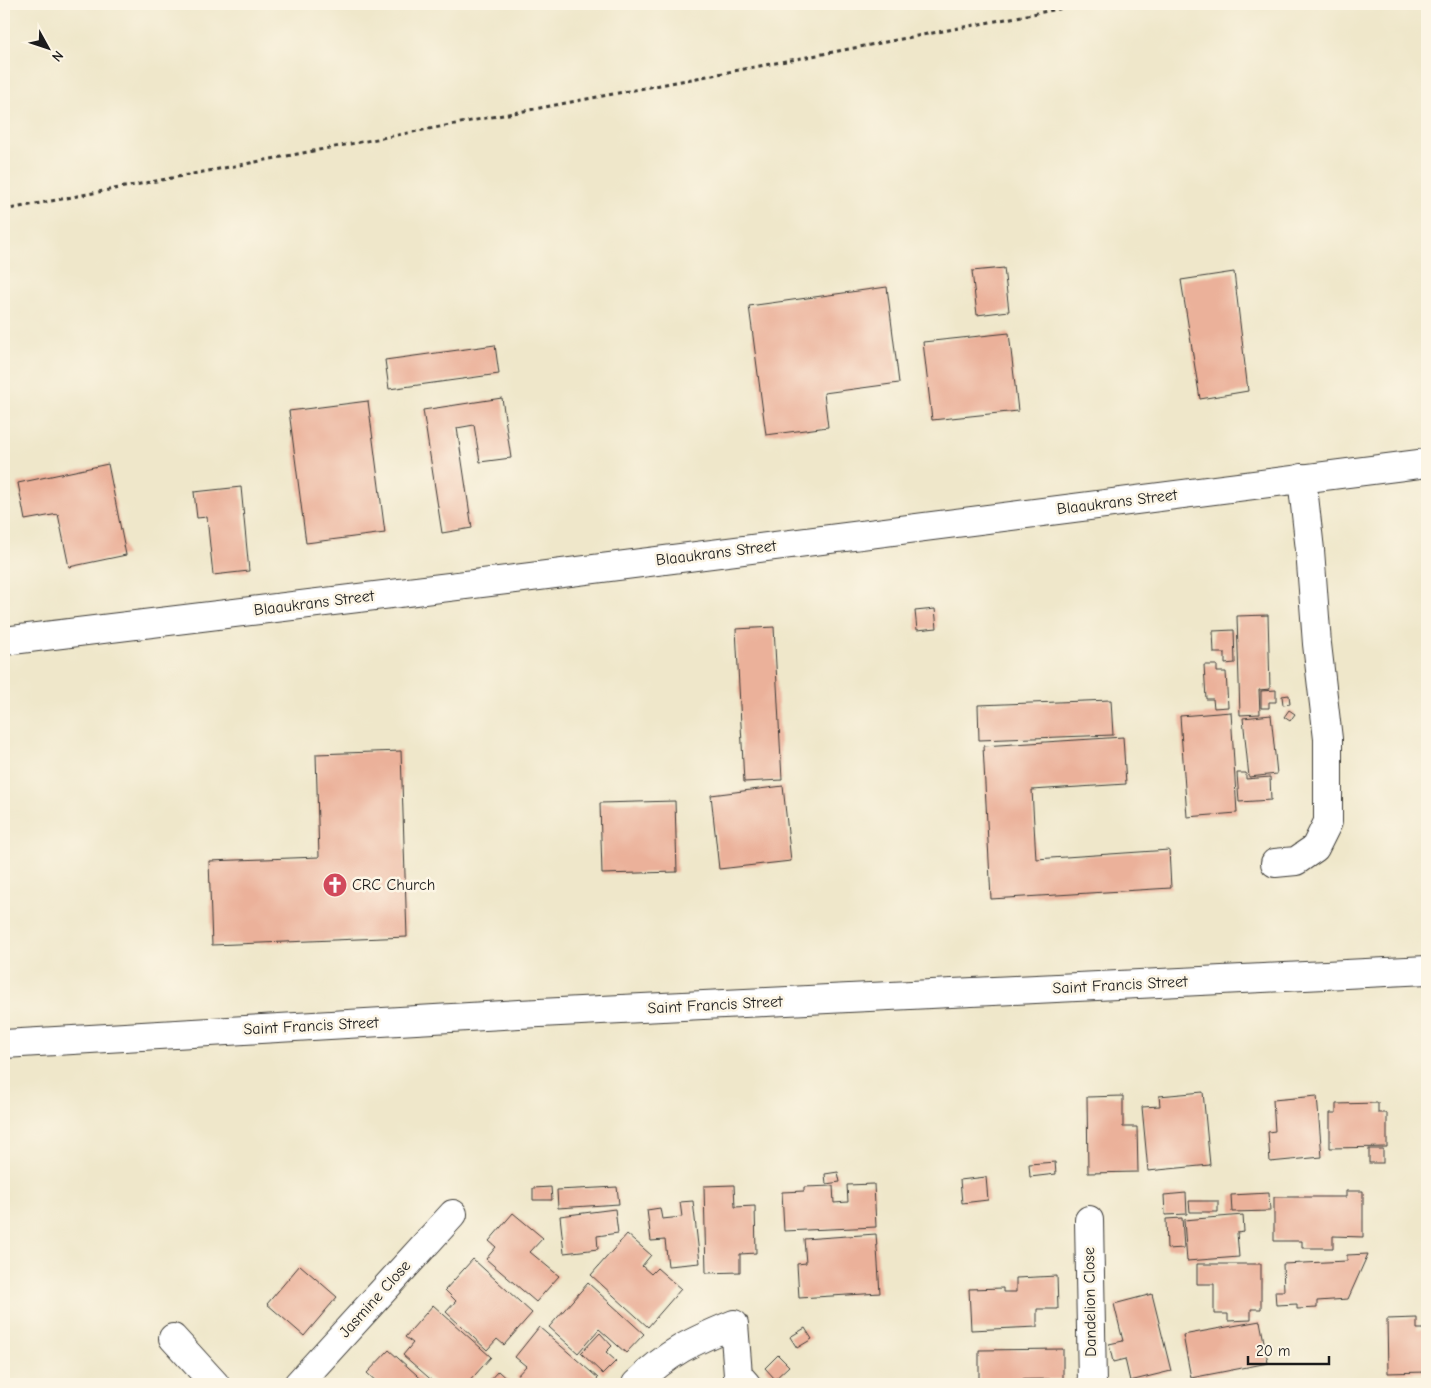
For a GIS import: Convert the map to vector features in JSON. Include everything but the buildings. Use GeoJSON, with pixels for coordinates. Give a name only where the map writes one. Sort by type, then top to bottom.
{"type":"FeatureCollection","features":[{"type":"Feature","properties":{"kind":"street","name":"Blaaukrans Street"},"geometry":{"type":"LineString","coordinates":[[4,641],[523,578],[1427,463]]}},
{"type":"Feature","properties":{"kind":"street"},"geometry":{"type":"LineString","coordinates":[[1275,863],[1296,862],[1316,848],[1328,822],[1328,739],[1317,644],[1302,478]]}},
{"type":"Feature","properties":{"kind":"street","name":"Saint Francis Street"},"geometry":{"type":"LineString","coordinates":[[4,1044],[519,1014],[1427,970]]}},
{"type":"Feature","properties":{"kind":"street","name":"Jasmine Close"},"geometry":{"type":"LineString","coordinates":[[298,1384],[453,1214]]}},
{"type":"Feature","properties":{"kind":"street","name":"Dandelion Close"},"geometry":{"type":"LineString","coordinates":[[1089,1220],[1092,1384]]}},
{"type":"Feature","properties":{"kind":"street"},"geometry":{"type":"LineString","coordinates":[[636,1384],[651,1369],[689,1342],[734,1324],[738,1375],[746,1384]]}},
{"type":"Feature","properties":{"kind":"street"},"geometry":{"type":"LineString","coordinates":[[173,1338],[215,1384]]}},
{"type":"Feature","properties":{"kind":"path"},"geometry":{"type":"LineString","coordinates":[[4,210],[1085,4]]}},
{"type":"Feature","properties":{"kind":"place","name":"CRC Church"},"geometry":{"type":"Point","coordinates":[335,885]}}]}
